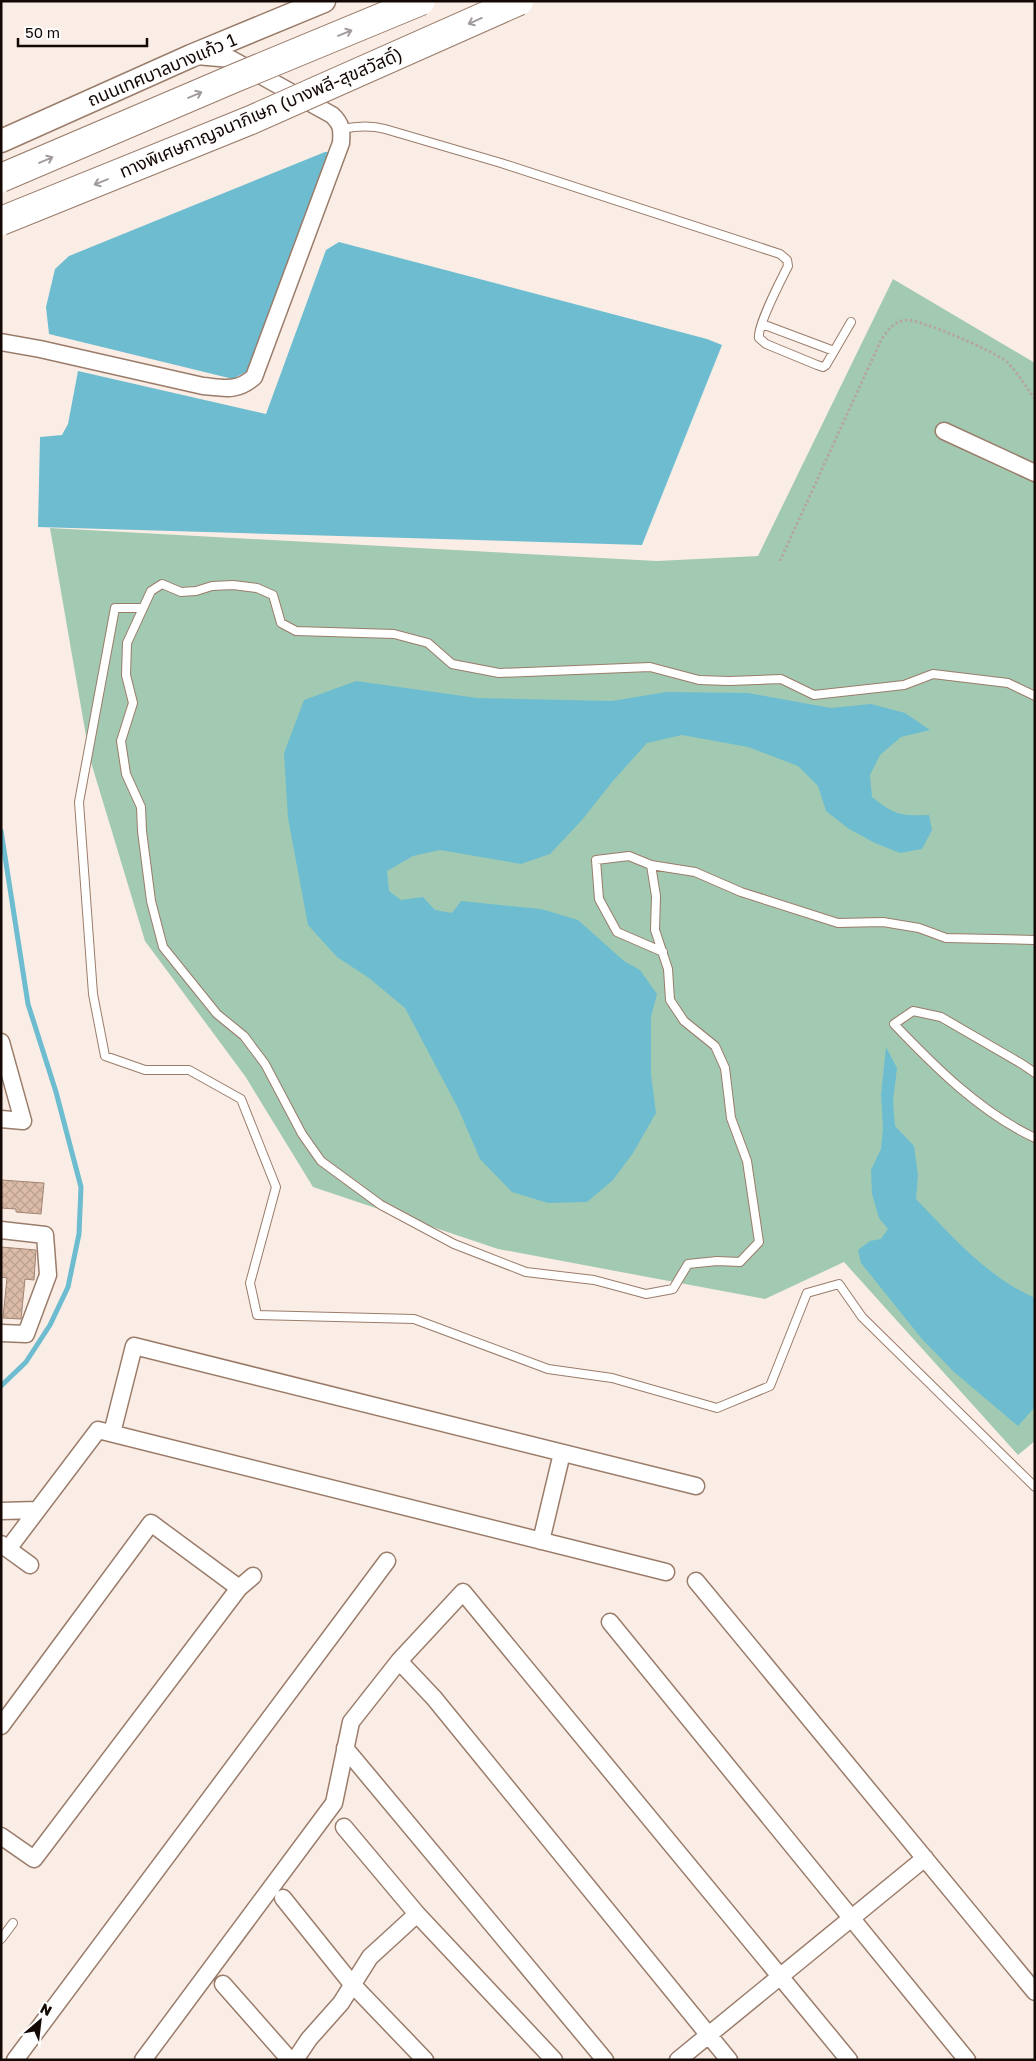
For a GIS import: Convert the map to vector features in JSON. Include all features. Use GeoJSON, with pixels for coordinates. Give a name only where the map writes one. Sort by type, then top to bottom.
{"type":"FeatureCollection","features":[{"type":"Feature","properties":{"kind":"highway"},"geometry":{"type":"LineString","coordinates":[[1,178],[421,1]]}},
{"type":"Feature","properties":{"kind":"highway","name":"ทางพิเศษกาญจนาภิเษก (บางพลี-สุขสวัสดิ์)"},"geometry":{"type":"LineString","coordinates":[[1,221],[251,120],[520,1]]}},
{"type":"Feature","properties":{"kind":"main road","name":"ถนนเทศบาลบางแก้ว 1"},"geometry":{"type":"LineString","coordinates":[[1,141],[191,56],[324,1]]}},
{"type":"Feature","properties":{"kind":"street"},"geometry":{"type":"LineString","coordinates":[[1,342],[203,386],[228,388],[244,386],[254,377],[341,143],[342,129],[338,120],[332,115],[231,59],[204,55],[191,56]]}},
{"type":"Feature","properties":{"kind":"street"},"geometry":{"type":"LineString","coordinates":[[944,431],[1035,473]]}},
{"type":"Feature","properties":{"kind":"street"},"geometry":{"type":"LineString","coordinates":[[1,1042],[23,1121],[1,1119]]}},
{"type":"Feature","properties":{"kind":"street"},"geometry":{"type":"LineString","coordinates":[[1,1230],[45,1235],[48,1275],[26,1334],[1,1333]]}},
{"type":"Feature","properties":{"kind":"street"},"geometry":{"type":"LineString","coordinates":[[112,1433],[134,1346],[696,1486]]}},
{"type":"Feature","properties":{"kind":"street"},"geometry":{"type":"LineString","coordinates":[[30,1565],[5,1546],[37,1510],[98,1430],[666,1572]]}},
{"type":"Feature","properties":{"kind":"street"},"geometry":{"type":"LineString","coordinates":[[541,1541],[562,1453]]}},
{"type":"Feature","properties":{"kind":"street"},"geometry":{"type":"LineString","coordinates":[[1,1511],[37,1510]]}},
{"type":"Feature","properties":{"kind":"street"},"geometry":{"type":"LineString","coordinates":[[1,1726],[152,1523],[239,1588]]}},
{"type":"Feature","properties":{"kind":"street"},"geometry":{"type":"LineString","coordinates":[[15,2060],[388,1561]]}},
{"type":"Feature","properties":{"kind":"street"},"geometry":{"type":"LineString","coordinates":[[1,1836],[34,1859],[239,1588],[253,1576]]}},
{"type":"Feature","properties":{"kind":"street"},"geometry":{"type":"LineString","coordinates":[[696,1581],[1035,1992]]}},
{"type":"Feature","properties":{"kind":"street"},"geometry":{"type":"LineString","coordinates":[[143,2060],[334,1803],[351,1722],[399,1661],[463,1592],[849,2060]]}},
{"type":"Feature","properties":{"kind":"street"},"geometry":{"type":"LineString","coordinates":[[610,1622],[967,2060]]}},
{"type":"Feature","properties":{"kind":"street"},"geometry":{"type":"LineString","coordinates":[[399,1661],[434,1698],[729,2060]]}},
{"type":"Feature","properties":{"kind":"street"},"geometry":{"type":"LineString","coordinates":[[345,1748],[605,2060]]}},
{"type":"Feature","properties":{"kind":"street"},"geometry":{"type":"LineString","coordinates":[[344,1827],[417,1914],[554,2060]]}},
{"type":"Feature","properties":{"kind":"street"},"geometry":{"type":"LineString","coordinates":[[678,2060],[925,1858]]}},
{"type":"Feature","properties":{"kind":"street"},"geometry":{"type":"LineString","coordinates":[[283,1898],[352,1984],[425,2060]]}},
{"type":"Feature","properties":{"kind":"street"},"geometry":{"type":"LineString","coordinates":[[295,2060],[308,2038],[341,2003],[370,1957],[417,1914]]}},
{"type":"Feature","properties":{"kind":"street"},"geometry":{"type":"LineString","coordinates":[[223,1984],[290,2060]]}},
{"type":"Feature","properties":{"kind":"lane"},"geometry":{"type":"LineString","coordinates":[[342,129],[356,126],[379,127],[509,166],[772,250],[787,260],[788,266],[758,335],[761,341],[817,365],[823,367],[826,365],[851,322]]}},
{"type":"Feature","properties":{"kind":"lane"},"geometry":{"type":"LineString","coordinates":[[762,324],[834,351]]}},
{"type":"Feature","properties":{"kind":"lane"},"geometry":{"type":"LineString","coordinates":[[652,865],[656,896],[655,930],[668,969],[670,1000],[684,1021],[716,1046],[725,1068],[731,1118],[747,1161],[759,1242],[740,1262],[716,1261],[688,1264],[673,1289],[646,1294],[594,1280],[526,1272],[454,1244],[381,1205],[321,1161],[302,1134],[265,1064],[244,1036],[216,1014],[163,946],[151,901],[142,831],[142,807],[126,774],[122,741],[133,703],[126,675],[127,643],[151,591],[162,584],[181,592],[196,591],[212,586],[257,588],[273,595],[281,623],[296,631],[394,634],[428,643],[452,664],[499,672],[650,666],[699,680],[781,679],[814,695],[904,685],[933,674],[1008,682],[1035,696]]}},
{"type":"Feature","properties":{"kind":"lane"},"geometry":{"type":"LineString","coordinates":[[143,608],[114,608],[79,802],[93,994],[105,1056],[145,1070],[189,1070],[241,1100],[276,1187],[250,1283],[257,1315],[414,1318],[548,1369],[612,1378],[717,1408],[770,1386],[807,1293],[838,1284],[862,1316],[1035,1487]]}},
{"type":"Feature","properties":{"kind":"lane"},"geometry":{"type":"LineString","coordinates":[[663,952],[616,932],[599,900],[596,860],[629,856],[652,865],[695,872],[741,892],[838,923],[883,922],[919,928],[946,938],[1035,940]]}},
{"type":"Feature","properties":{"kind":"lane"},"geometry":{"type":"LineString","coordinates":[[1035,1073],[941,1018],[913,1011],[894,1024],[964,1092],[1035,1138]]}},
{"type":"Feature","properties":{"kind":"lane"},"geometry":{"type":"LineString","coordinates":[[1,1939],[13,1923]]}},
{"type":"Feature","properties":{"kind":"path"},"geometry":{"type":"LineString","coordinates":[[780,561],[881,340],[893,324],[908,320],[942,331],[989,351],[1007,362],[1035,399]]}},
{"type":"Feature","properties":{"kind":"green space"},"geometry":{"type":"Polygon","coordinates":[[[893,279],[1035,363],[1035,1441],[1018,1455],[844,1262],[765,1299],[498,1249],[313,1187],[245,1076],[145,941],[90,759],[50,528],[657,561],[758,556],[893,279]]]}},
{"type":"Feature","properties":{"kind":"water"},"geometry":{"type":"Polygon","coordinates":[[[325,152],[332,152],[251,369],[233,379],[49,334],[46,307],[55,269],[69,256],[325,152]]]}},
{"type":"Feature","properties":{"kind":"water"},"geometry":{"type":"Polygon","coordinates":[[[339,242],[707,339],[722,345],[642,545],[38,527],[40,437],[62,435],[68,424],[78,371],[266,414],[326,250],[339,242]]]}},
{"type":"Feature","properties":{"kind":"water"},"geometry":{"type":"Polygon","coordinates":[[[356,681],[477,698],[612,701],[666,692],[748,693],[831,708],[871,704],[905,713],[930,730],[901,737],[880,755],[870,775],[872,797],[887,808],[898,813],[929,815],[932,830],[922,849],[900,853],[875,843],[849,829],[826,811],[818,786],[798,766],[748,747],[682,735],[647,743],[612,782],[582,820],[550,854],[521,864],[440,850],[413,856],[387,871],[389,891],[401,900],[423,897],[435,910],[452,913],[461,901],[541,909],[578,920],[624,961],[640,970],[657,994],[651,1017],[651,1075],[656,1113],[633,1153],[613,1180],[587,1202],[548,1203],[512,1192],[480,1159],[458,1108],[405,1008],[369,978],[337,957],[308,925],[288,818],[284,753],[304,700],[356,681]]]}},
{"type":"Feature","properties":{"kind":"water"},"geometry":{"type":"Polygon","coordinates":[[[886,1047],[897,1068],[893,1101],[895,1126],[914,1146],[918,1175],[916,1199],[957,1241],[986,1267],[1001,1279],[1035,1298],[1035,1407],[1018,1426],[954,1372],[922,1339],[861,1263],[858,1250],[870,1241],[881,1239],[888,1229],[879,1218],[872,1194],[871,1170],[881,1149],[883,1127],[881,1095],[886,1047]]]}},
{"type":"Feature","properties":{"kind":"building"},"geometry":{"type":"Polygon","coordinates":[[[1,1180],[44,1183],[41,1214],[16,1212],[16,1209],[1,1208],[1,1180]]]}},
{"type":"Feature","properties":{"kind":"building"},"geometry":{"type":"Polygon","coordinates":[[[1,1247],[36,1250],[34,1280],[25,1279],[21,1319],[3,1318],[7,1278],[1,1277],[1,1247]]]}},
{"type":"Feature","properties":{"kind":"waterway"},"geometry":{"type":"LineString","coordinates":[[1,831],[28,1004],[56,1092],[81,1187],[79,1234],[68,1287],[50,1325],[26,1362],[1,1386]]}}]}
